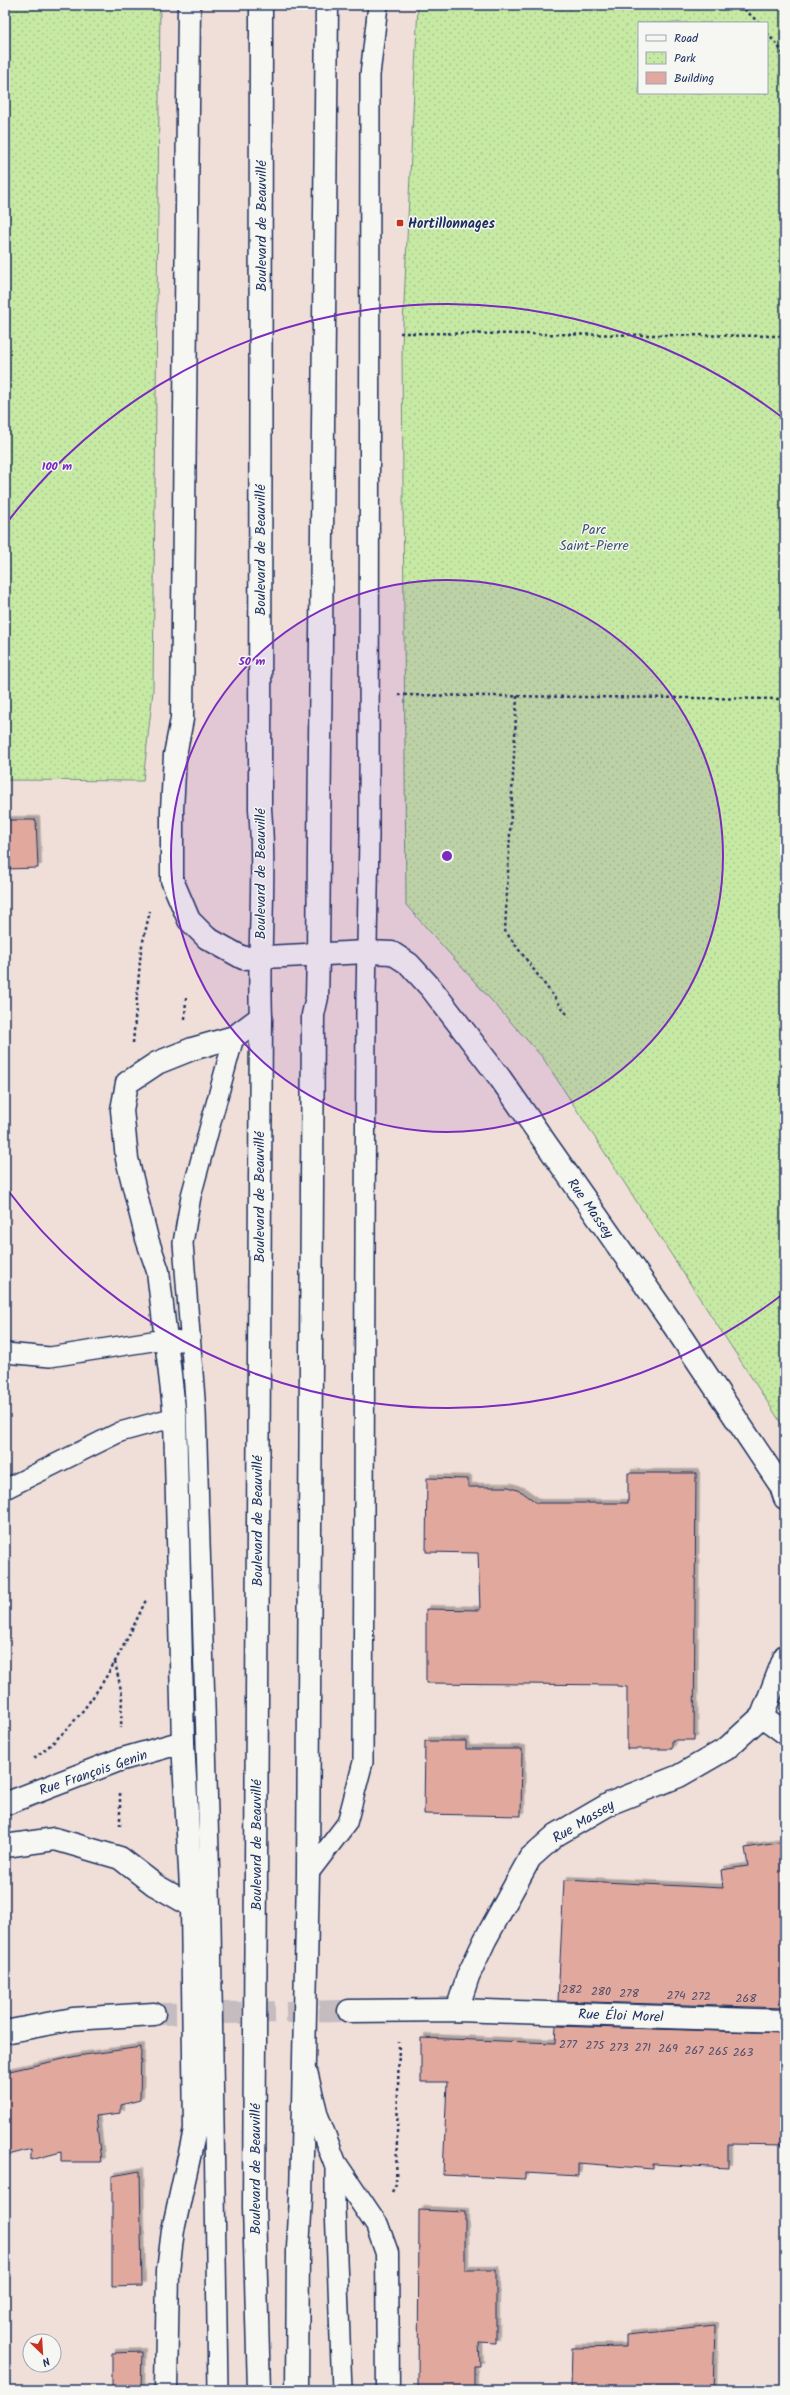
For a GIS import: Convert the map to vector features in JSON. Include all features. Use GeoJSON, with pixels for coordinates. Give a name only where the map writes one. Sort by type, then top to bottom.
{"type":"FeatureCollection","features":[{"type":"Feature","properties":{"kind":"street","name":"Rue Massey"},"geometry":{"type":"LineString","coordinates":[[189,5],[182,719],[175,755],[172,810],[172,880],[189,920],[207,938],[243,958],[367,952],[392,953],[409,964],[430,988],[500,1078],[674,1326],[781,1486],[785,1498]]}},
{"type":"Feature","properties":{"kind":"street","name":"Boulevard de Beauvillé"},"geometry":{"type":"LineString","coordinates":[[259,2390],[254,2199],[261,1017],[260,957],[262,836],[260,809],[261,5]]}},
{"type":"Feature","properties":{"kind":"street"},"geometry":{"type":"LineString","coordinates":[[297,2390],[298,2248],[301,2198],[308,1874],[313,1039],[318,955],[327,5]]}},
{"type":"Feature","properties":{"kind":"street"},"geometry":{"type":"LineString","coordinates":[[166,2390],[168,2272],[173,2230],[195,2130],[192,1906],[183,1742],[176,1417],[165,1339],[158,1271],[146,1240],[127,1159],[122,1110],[127,1083],[157,1063],[192,1049],[234,1037],[261,1017]]}},
{"type":"Feature","properties":{"kind":"street","name":"Rue Massey"},"geometry":{"type":"LineString","coordinates":[[457,2010],[468,1976],[484,1940],[530,1858],[556,1835],[611,1803],[679,1776],[726,1749],[762,1716],[785,1656]]}},
{"type":"Feature","properties":{"kind":"street"},"geometry":{"type":"LineString","coordinates":[[762,1716],[785,1733]]}},
{"type":"Feature","properties":{"kind":"street","name":"Rue François Genin"},"geometry":{"type":"LineString","coordinates":[[5,1804],[119,1760],[183,1742]]}},
{"type":"Feature","properties":{"kind":"street"},"geometry":{"type":"LineString","coordinates":[[5,1846],[55,1839],[120,1858],[155,1885],[192,1906]]}},
{"type":"Feature","properties":{"kind":"street","name":"Rue Éloi Morel"},"geometry":{"type":"LineString","coordinates":[[349,2011],[457,2010],[785,2021]]}},
{"type":"Feature","properties":{"kind":"street"},"geometry":{"type":"LineString","coordinates":[[5,2032],[73,2019],[154,2014]]}},
{"type":"Feature","properties":{"kind":"street"},"geometry":{"type":"LineString","coordinates":[[303,2060],[317,2116],[335,2163],[377,2225],[387,2253],[388,2390]]}},
{"type":"Feature","properties":{"kind":"lane"},"geometry":{"type":"LineString","coordinates":[[308,1874],[347,1823],[363,1762],[367,952],[369,837],[370,75],[378,5]]}},
{"type":"Feature","properties":{"kind":"lane"},"geometry":{"type":"LineString","coordinates":[[218,2390],[206,1745],[196,1412],[183,1243],[191,1196],[234,1037]]}},
{"type":"Feature","properties":{"kind":"lane"},"geometry":{"type":"LineString","coordinates":[[162,1311],[185,1281]]}},
{"type":"Feature","properties":{"kind":"lane"},"geometry":{"type":"LineString","coordinates":[[5,1352],[50,1357],[165,1339],[190,1342]]}},
{"type":"Feature","properties":{"kind":"lane"},"geometry":{"type":"LineString","coordinates":[[5,1489],[120,1432],[176,1417]]}},
{"type":"Feature","properties":{"kind":"lane"},"geometry":{"type":"LineString","coordinates":[[335,2163],[335,2207],[342,2390]]}},
{"type":"Feature","properties":{"kind":"path"},"geometry":{"type":"LineString","coordinates":[[740,5],[758,22]]}},
{"type":"Feature","properties":{"kind":"path"},"geometry":{"type":"LineString","coordinates":[[768,34],[784,52],[785,60]]}},
{"type":"Feature","properties":{"kind":"path"},"geometry":{"type":"LineString","coordinates":[[394,332],[785,336]]}},
{"type":"Feature","properties":{"kind":"path"},"geometry":{"type":"LineString","coordinates":[[419,694],[785,699]]}},
{"type":"Feature","properties":{"kind":"path"},"geometry":{"type":"LineString","coordinates":[[517,696],[505,931],[569,1018]]}},
{"type":"Feature","properties":{"kind":"path"},"geometry":{"type":"LineString","coordinates":[[127,1083],[138,993],[141,950],[151,907]]}},
{"type":"Feature","properties":{"kind":"path"},"geometry":{"type":"LineString","coordinates":[[28,1762],[47,1749],[81,1715],[115,1662],[149,1595]]}},
{"type":"Feature","properties":{"kind":"path"},"geometry":{"type":"LineString","coordinates":[[396,2184],[398,2052],[401,2010]]}},
{"type":"Feature","properties":{"kind":"green space"},"geometry":{"type":"Polygon","coordinates":[[[5,5],[160,5],[153,691],[143,781],[5,780],[5,5]]]}},
{"type":"Feature","properties":{"kind":"green space","name":"Parc Saint-Pierre"},"geometry":{"type":"Polygon","coordinates":[[[418,5],[785,5],[785,1429],[543,1058],[406,905],[402,346],[418,5]]]}},
{"type":"Feature","properties":{"kind":"building"},"geometry":{"type":"Polygon","coordinates":[[[5,820],[36,820],[38,868],[5,869],[5,820]]]}},
{"type":"Feature","properties":{"kind":"building"},"geometry":{"type":"Polygon","coordinates":[[[628,1473],[696,1473],[694,1740],[672,1740],[672,1749],[627,1749],[627,1687],[617,1685],[426,1683],[426,1609],[480,1610],[478,1553],[426,1552],[427,1478],[468,1479],[468,1487],[509,1487],[522,1492],[537,1503],[628,1503],[628,1473]]]}},
{"type":"Feature","properties":{"kind":"building"},"geometry":{"type":"Polygon","coordinates":[[[425,1741],[466,1741],[466,1749],[522,1749],[521,1816],[424,1814],[425,1741]]]}},
{"type":"Feature","properties":{"kind":"building"},"geometry":{"type":"Polygon","coordinates":[[[785,1842],[785,2008],[558,2001],[564,1880],[723,1888],[721,1870],[748,1866],[745,1848],[785,1842]]]}},
{"type":"Feature","properties":{"kind":"building"},"geometry":{"type":"Polygon","coordinates":[[[556,2026],[785,2033],[785,2145],[728,2144],[728,2168],[653,2164],[653,2169],[578,2163],[578,2176],[525,2173],[525,2179],[443,2175],[447,2082],[421,2082],[421,2038],[555,2043],[556,2026]]]}},
{"type":"Feature","properties":{"kind":"building"},"geometry":{"type":"Polygon","coordinates":[[[141,2047],[140,2100],[121,2105],[121,2113],[96,2116],[101,2162],[61,2162],[61,2152],[31,2160],[31,2149],[5,2156],[5,2072],[77,2056],[141,2047]]]}},
{"type":"Feature","properties":{"kind":"building"},"geometry":{"type":"Polygon","coordinates":[[[140,2171],[142,2286],[112,2287],[112,2176],[140,2171]]]}},
{"type":"Feature","properties":{"kind":"building"},"geometry":{"type":"Polygon","coordinates":[[[419,2210],[465,2212],[465,2270],[496,2270],[496,2343],[479,2342],[480,2366],[474,2366],[474,2390],[418,2390],[419,2210]]]}},
{"type":"Feature","properties":{"kind":"building"},"geometry":{"type":"Polygon","coordinates":[[[715,2326],[713,2390],[571,2390],[572,2348],[626,2347],[626,2335],[715,2326]]]}},
{"type":"Feature","properties":{"kind":"building"},"geometry":{"type":"Polygon","coordinates":[[[142,2352],[141,2389],[112,2389],[112,2353],[142,2352]]]}},
{"type":"Feature","properties":{"kind":"tunnel"},"geometry":{"type":"LineString","coordinates":[[154,2014],[349,2011]]}},
{"type":"Feature","properties":{"kind":"place","name":"Hortillonnages"},"geometry":{"type":"Point","coordinates":[400,223]}}]}
